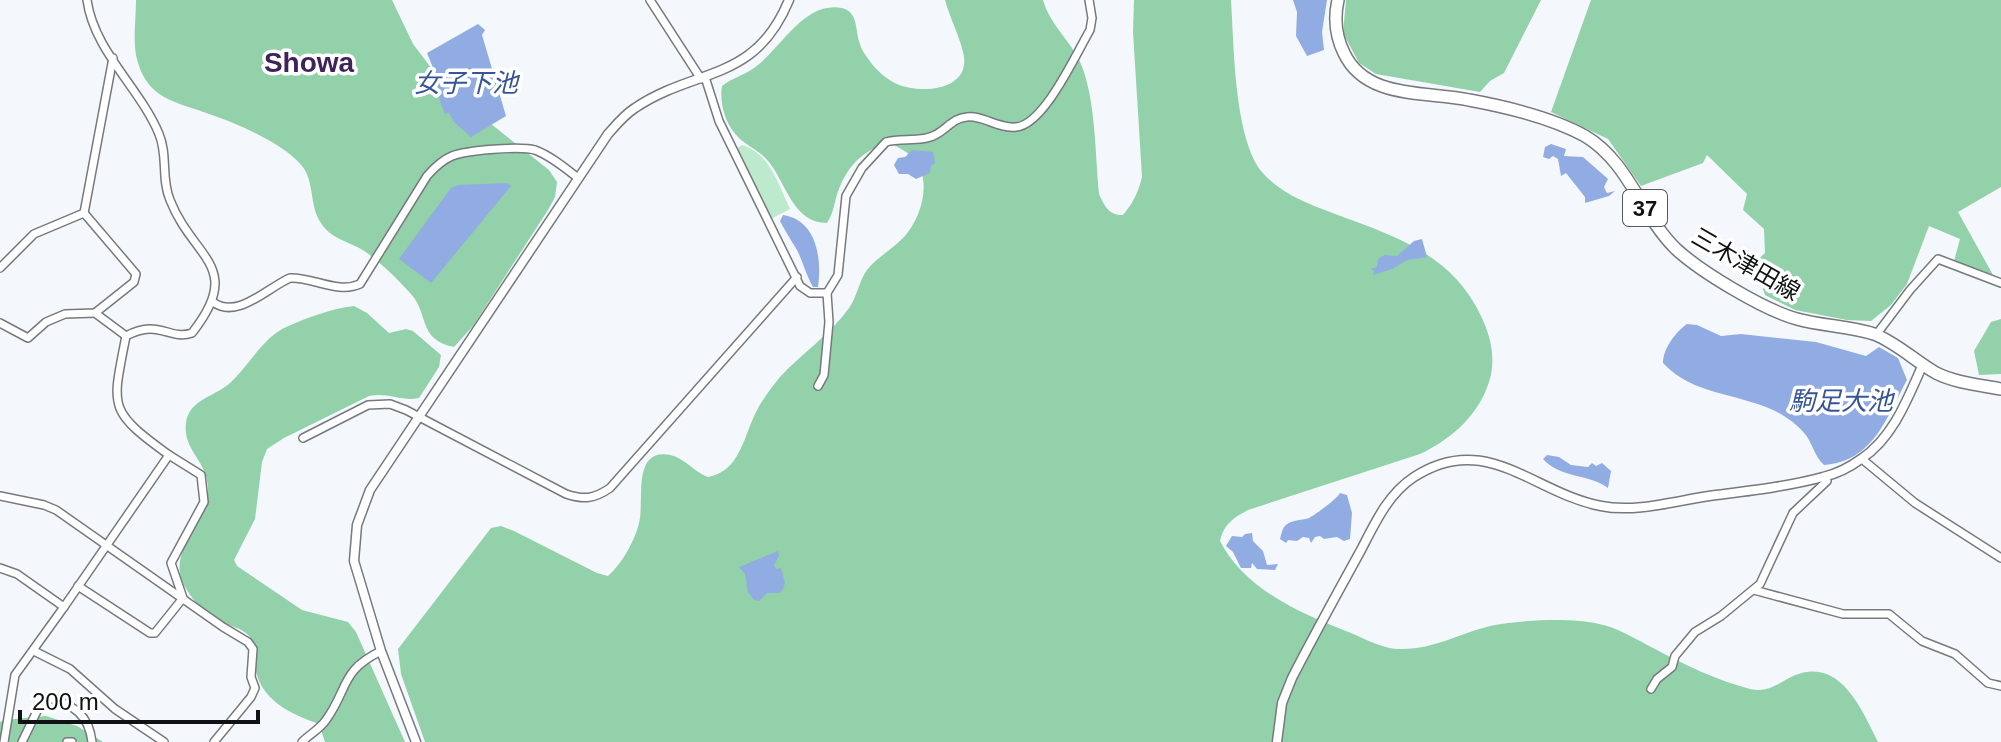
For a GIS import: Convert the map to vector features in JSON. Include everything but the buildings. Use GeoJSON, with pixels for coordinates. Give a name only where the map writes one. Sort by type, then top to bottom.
{"type":"FeatureCollection","features":[{"type":"Feature","properties":{"kind":"main road","name":"三木津田線"},"geometry":{"type":"LineString","coordinates":[[1338,0],[1336,28],[1340,45],[1354,69],[1371,82],[1393,89],[1469,100],[1546,120],[1586,137],[1624,174],[1662,234],[1700,267],[1794,318],[1876,335],[1946,377],[2001,389]]}},
{"type":"Feature","properties":{"kind":"street"},"geometry":{"type":"LineString","coordinates":[[87,0],[94,24],[161,138],[169,199],[216,277],[213,302],[192,333],[185,335],[151,327],[126,336]]}},
{"type":"Feature","properties":{"kind":"street"},"geometry":{"type":"LineString","coordinates":[[650,0],[703,78],[719,121],[800,286],[810,293],[827,293]]}},
{"type":"Feature","properties":{"kind":"street"},"geometry":{"type":"LineString","coordinates":[[416,742],[381,651],[356,570],[354,544],[357,525],[370,490],[608,134],[623,117],[652,99],[742,61],[764,42],[779,23],[789,0]]}},
{"type":"Feature","properties":{"kind":"street"},"geometry":{"type":"LineString","coordinates":[[818,386],[824,375],[829,322],[827,293],[838,275],[846,196],[862,168],[881,146],[896,140],[933,137],[961,117],[974,116],[1011,128],[1032,121],[1050,99],[1090,30],[1089,0]]}},
{"type":"Feature","properties":{"kind":"street"},"geometry":{"type":"LineString","coordinates":[[84,213],[113,58]]}},
{"type":"Feature","properties":{"kind":"street"},"geometry":{"type":"LineString","coordinates":[[213,302],[219,307],[235,307],[290,278],[352,288],[360,284],[427,176],[439,163],[453,155],[516,147],[533,149],[547,155],[578,178]]}},
{"type":"Feature","properties":{"kind":"street"},"geometry":{"type":"LineString","coordinates":[[0,268],[43,228],[84,213]]}},
{"type":"Feature","properties":{"kind":"street"},"geometry":{"type":"LineString","coordinates":[[0,323],[28,338],[46,322],[65,314],[95,313],[134,282],[136,274],[84,213]]}},
{"type":"Feature","properties":{"kind":"street"},"geometry":{"type":"LineString","coordinates":[[1876,335],[1938,259],[2001,283]]}},
{"type":"Feature","properties":{"kind":"street"},"geometry":{"type":"LineString","coordinates":[[303,438],[368,405],[379,403],[406,410],[566,494],[580,499],[591,498],[610,488],[797,277]]}},
{"type":"Feature","properties":{"kind":"street"},"geometry":{"type":"LineString","coordinates":[[95,313],[126,336]]}},
{"type":"Feature","properties":{"kind":"street"},"geometry":{"type":"LineString","coordinates":[[126,336],[116,392],[119,409],[132,428],[201,475],[204,502],[171,563],[183,598]]}},
{"type":"Feature","properties":{"kind":"street"},"geometry":{"type":"LineString","coordinates":[[1277,742],[1282,703],[1292,678],[1375,521],[1399,489],[1430,468],[1451,461],[1495,463],[1603,507],[1703,497],[1825,477],[1862,459],[1888,433],[1923,364]]}},
{"type":"Feature","properties":{"kind":"street"},"geometry":{"type":"LineString","coordinates":[[4,742],[15,675],[169,455]]}},
{"type":"Feature","properties":{"kind":"street"},"geometry":{"type":"LineString","coordinates":[[1862,459],[1915,503],[2001,558]]}},
{"type":"Feature","properties":{"kind":"street"},"geometry":{"type":"LineString","coordinates":[[1651,689],[1657,679],[1672,667],[1675,656],[1695,632],[1721,616],[1760,584],[1793,513],[1821,488],[1827,481],[1825,477]]}},
{"type":"Feature","properties":{"kind":"street"},"geometry":{"type":"LineString","coordinates":[[0,496],[44,505],[248,642],[253,649],[251,677],[255,688],[214,742]]}},
{"type":"Feature","properties":{"kind":"street"},"geometry":{"type":"LineString","coordinates":[[0,568],[17,574],[64,607]]}},
{"type":"Feature","properties":{"kind":"street"},"geometry":{"type":"LineString","coordinates":[[78,586],[150,633],[155,633],[183,598]]}},
{"type":"Feature","properties":{"kind":"street"},"geometry":{"type":"LineString","coordinates":[[1754,590],[1843,614],[1889,614],[1922,641],[1955,654],[1988,683],[2001,686]]}},
{"type":"Feature","properties":{"kind":"street"},"geometry":{"type":"LineString","coordinates":[[34,651],[70,669],[115,709],[164,742]]}},
{"type":"Feature","properties":{"kind":"street"},"geometry":{"type":"LineString","coordinates":[[302,742],[327,719],[350,672],[363,660],[381,651]]}},
{"type":"Feature","properties":{"kind":"street"},"geometry":{"type":"LineString","coordinates":[[22,742],[39,707],[49,698],[69,704],[84,717],[90,726],[92,742]]}},
{"type":"Feature","properties":{"kind":"green space"},"geometry":{"type":"Polygon","coordinates":[[[136,0],[392,0],[413,44],[448,90],[549,170],[557,182],[555,197],[473,326],[454,347],[443,344],[429,332],[417,302],[388,270],[368,253],[325,228],[317,216],[306,172],[294,158],[247,129],[175,102],[155,91],[147,82],[136,55],[136,0]]]}},
{"type":"Feature","properties":{"kind":"green space"},"geometry":{"type":"Polygon","coordinates":[[[945,0],[1043,0],[1050,17],[1077,56],[1086,79],[1099,194],[1111,212],[1123,215],[1135,198],[1142,177],[1133,32],[1134,0],[1231,0],[1241,115],[1253,157],[1262,172],[1293,196],[1397,238],[1436,261],[1468,294],[1481,316],[1491,345],[1491,375],[1481,401],[1455,432],[1420,454],[1248,510],[1227,526],[1220,541],[1244,573],[1260,587],[1313,618],[1390,648],[1426,646],[1502,624],[1575,621],[1614,628],[1701,672],[1750,689],[1766,689],[1806,672],[1821,672],[1834,678],[1855,699],[1878,742],[425,742],[401,674],[398,649],[491,528],[501,526],[514,531],[608,576],[623,558],[637,530],[642,478],[650,460],[658,455],[670,455],[708,477],[727,468],[739,452],[756,412],[773,385],[841,318],[852,304],[867,270],[904,237],[920,210],[924,188],[920,168],[912,156],[889,142],[855,162],[840,187],[827,223],[806,216],[798,209],[769,162],[730,127],[723,107],[722,86],[754,68],[816,11],[842,8],[851,14],[856,23],[862,50],[874,67],[889,80],[919,89],[943,86],[960,75],[964,65],[963,52],[945,0]]]}},
{"type":"Feature","properties":{"kind":"green space"},"geometry":{"type":"Polygon","coordinates":[[[1346,0],[1541,0],[1504,73],[1490,81],[1480,92],[1376,74],[1359,63],[1343,33],[1346,0]]]}},
{"type":"Feature","properties":{"kind":"green space"},"geometry":{"type":"Polygon","coordinates":[[[1591,0],[2001,0],[2001,187],[1958,212],[1993,275],[1954,261],[1960,239],[1929,226],[1907,284],[1891,305],[1871,321],[1847,320],[1795,310],[1765,295],[1754,263],[1765,253],[1764,229],[1743,210],[1747,194],[1707,155],[1703,163],[1641,186],[1608,139],[1551,112],[1591,0]]]}},
{"type":"Feature","properties":{"kind":"green space"},"geometry":{"type":"Polygon","coordinates":[[[742,145],[752,149],[767,163],[790,209],[769,220],[734,150],[742,145]]]}},
{"type":"Feature","properties":{"kind":"green space"},"geometry":{"type":"Polygon","coordinates":[[[354,306],[389,333],[406,329],[413,331],[441,355],[439,367],[419,398],[369,396],[267,449],[262,462],[255,519],[234,560],[237,566],[302,610],[348,622],[356,632],[405,742],[325,742],[319,724],[287,710],[269,696],[258,678],[250,637],[207,614],[188,592],[180,570],[183,550],[203,512],[208,489],[203,468],[186,434],[188,415],[197,404],[229,384],[276,333],[318,314],[354,306]]]}},
{"type":"Feature","properties":{"kind":"green space"},"geometry":{"type":"Polygon","coordinates":[[[2001,319],[2001,374],[1979,375],[1974,351],[1991,322],[2001,319]]]}},
{"type":"Feature","properties":{"kind":"green space"},"geometry":{"type":"Polygon","coordinates":[[[46,716],[77,726],[103,742],[0,742],[0,722],[46,716]]]}},
{"type":"Feature","properties":{"kind":"water"},"geometry":{"type":"Polygon","coordinates":[[[1293,0],[1327,0],[1322,32],[1324,50],[1307,56],[1296,36],[1297,12],[1293,0]]]}},
{"type":"Feature","properties":{"kind":"water","name":"女子下池"},"geometry":{"type":"Polygon","coordinates":[[[478,24],[485,30],[482,35],[506,116],[471,137],[449,113],[445,114],[436,75],[427,53],[478,24]]]}},
{"type":"Feature","properties":{"kind":"water"},"geometry":{"type":"Polygon","coordinates":[[[1551,144],[1566,149],[1564,156],[1583,157],[1608,179],[1604,187],[1607,193],[1615,191],[1609,196],[1585,203],[1585,197],[1566,173],[1561,176],[1558,159],[1543,157],[1545,147],[1551,144]]]}},
{"type":"Feature","properties":{"kind":"water"},"geometry":{"type":"Polygon","coordinates":[[[912,150],[933,152],[935,163],[931,165],[930,173],[916,179],[908,174],[899,174],[894,165],[898,158],[905,157],[912,150]]]}},
{"type":"Feature","properties":{"kind":"water"},"geometry":{"type":"Polygon","coordinates":[[[507,183],[511,186],[431,283],[399,259],[451,188],[507,183]]]}},
{"type":"Feature","properties":{"kind":"water"},"geometry":{"type":"Polygon","coordinates":[[[783,215],[803,224],[815,242],[819,265],[818,287],[813,287],[780,221],[783,215]]]}},
{"type":"Feature","properties":{"kind":"water"},"geometry":{"type":"Polygon","coordinates":[[[1422,239],[1427,257],[1407,260],[1373,275],[1371,269],[1377,267],[1378,259],[1385,255],[1397,256],[1414,241],[1422,239]]]}},
{"type":"Feature","properties":{"kind":"water","name":"駒足大池"},"geometry":{"type":"Polygon","coordinates":[[[1687,324],[1721,336],[1741,334],[1816,342],[1866,356],[1879,347],[1898,358],[1907,380],[1885,423],[1867,446],[1841,462],[1824,465],[1805,434],[1783,415],[1761,405],[1701,388],[1675,374],[1663,363],[1671,341],[1687,324]]]}},
{"type":"Feature","properties":{"kind":"water"},"geometry":{"type":"Polygon","coordinates":[[[1547,455],[1559,457],[1571,465],[1588,467],[1592,463],[1596,466],[1602,463],[1611,471],[1608,488],[1558,470],[1543,459],[1547,455]]]}},
{"type":"Feature","properties":{"kind":"water"},"geometry":{"type":"Polygon","coordinates":[[[1340,493],[1347,495],[1352,513],[1350,539],[1324,539],[1320,536],[1311,543],[1309,538],[1303,537],[1286,543],[1280,539],[1286,524],[1309,518],[1340,493]]]}},
{"type":"Feature","properties":{"kind":"water"},"geometry":{"type":"Polygon","coordinates":[[[1252,533],[1253,541],[1263,551],[1267,565],[1278,564],[1275,570],[1257,569],[1252,563],[1251,568],[1241,568],[1233,552],[1226,546],[1232,536],[1242,537],[1252,533]]]}},
{"type":"Feature","properties":{"kind":"water"},"geometry":{"type":"Polygon","coordinates":[[[778,551],[774,565],[776,569],[781,568],[785,583],[783,589],[780,593],[767,593],[759,601],[754,600],[748,592],[745,574],[739,567],[778,551]]]}},
{"type":"Feature","properties":{"kind":"district","name":"Showa"},"geometry":{"type":"Point","coordinates":[309,62]}}]}
